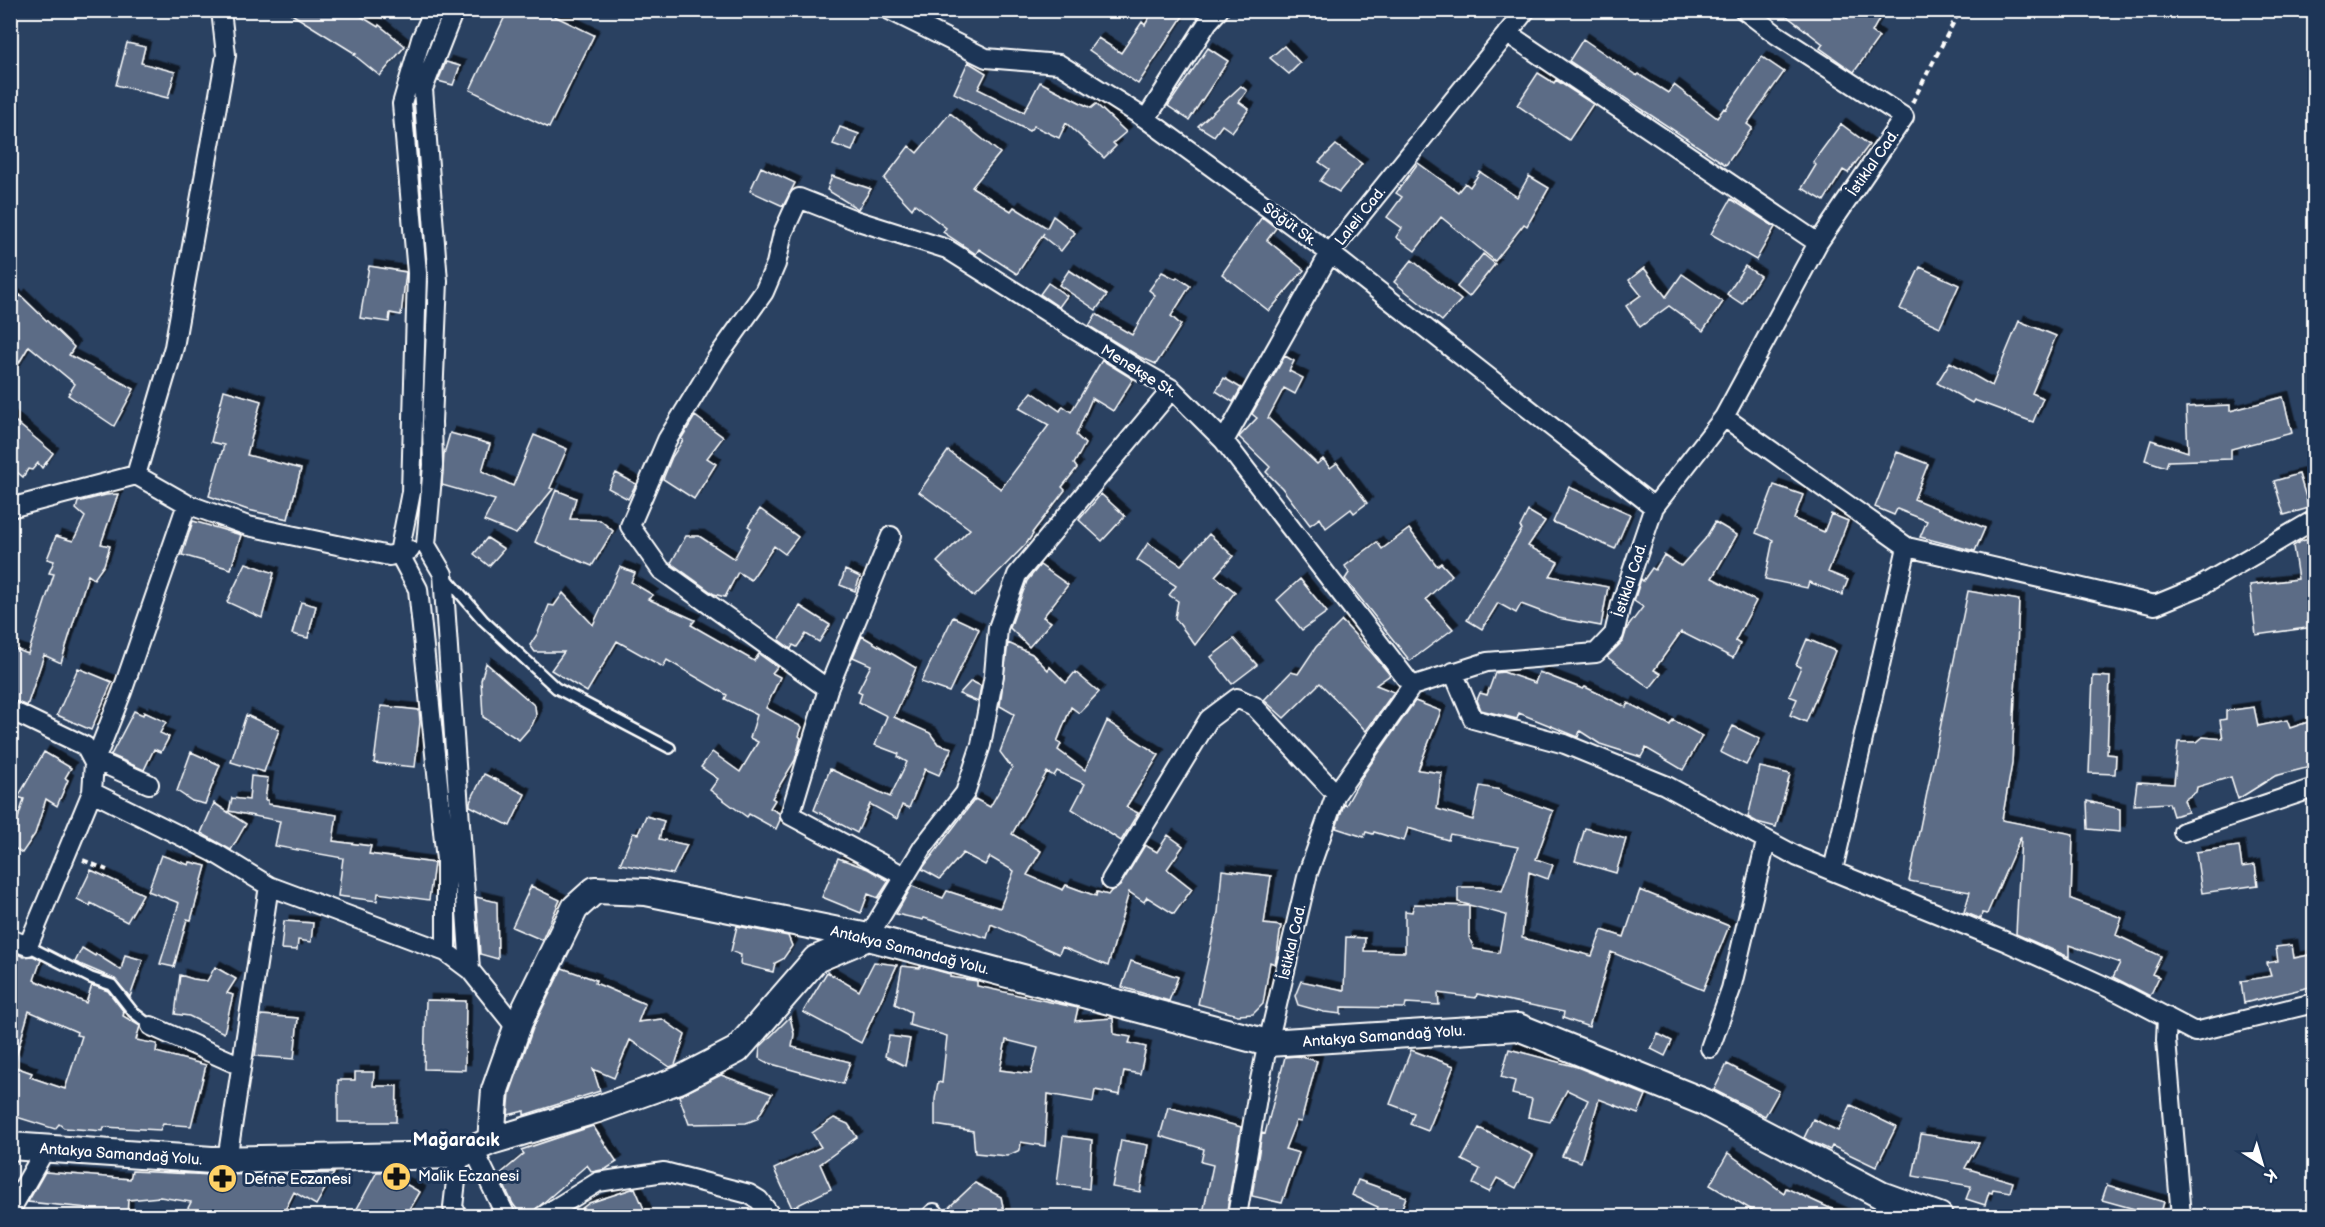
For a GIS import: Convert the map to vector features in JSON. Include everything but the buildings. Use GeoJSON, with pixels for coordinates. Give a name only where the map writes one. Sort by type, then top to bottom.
{"type":"FeatureCollection","features":[{"type":"Feature","properties":{"kind":"street"},"geometry":{"type":"LineString","coordinates":[[136,475],[174,347],[226,55],[221,10]]}},
{"type":"Feature","properties":{"kind":"street"},"geometry":{"type":"LineString","coordinates":[[434,10],[421,39],[402,104],[417,273],[411,492],[399,553],[418,589],[446,860],[446,952]]}},
{"type":"Feature","properties":{"kind":"street"},"geometry":{"type":"LineString","coordinates":[[454,10],[423,89],[438,281],[432,422],[433,465],[426,545],[443,574],[470,970]]}},
{"type":"Feature","properties":{"kind":"street","name":"Söğüt Sk."},"geometry":{"type":"LineString","coordinates":[[889,10],[986,58],[1059,64],[1146,119],[1330,253],[1654,507]]}},
{"type":"Feature","properties":{"kind":"street"},"geometry":{"type":"LineString","coordinates":[[1146,119],[1208,22],[1219,10]]}},
{"type":"Feature","properties":{"kind":"street","name":"Laleli Cad."},"geometry":{"type":"LineString","coordinates":[[1224,441],[1330,253],[1526,10]]}},
{"type":"Feature","properties":{"kind":"street"},"geometry":{"type":"LineString","coordinates":[[1744,10],[1777,35],[1905,117]]}},
{"type":"Feature","properties":{"kind":"street"},"geometry":{"type":"LineString","coordinates":[[1508,33],[1818,243]]}},
{"type":"Feature","properties":{"kind":"street","name":"İstiklal Cad."},"geometry":{"type":"LineString","coordinates":[[1237,1216],[1268,1043],[1308,873],[1336,794],[1412,686],[1487,662],[1596,653],[1614,634],[1621,604],[1654,507],[1724,417],[1818,243],[1905,117]]}},
{"type":"Feature","properties":{"kind":"street","name":"Menekşe Sk."},"geometry":{"type":"LineString","coordinates":[[828,689],[661,570],[630,526],[667,440],[717,358],[764,292],[776,264],[783,233],[799,198],[855,220],[947,249],[1172,389],[1224,441],[1412,686]]}},
{"type":"Feature","properties":{"kind":"street"},"geometry":{"type":"LineString","coordinates":[[475,1148],[598,1109],[679,1080],[736,1050],[816,959],[868,937],[923,847],[965,793],[981,745],[994,675],[998,628],[1017,575],[1172,389]]}},
{"type":"Feature","properties":{"kind":"street"},"geometry":{"type":"LineString","coordinates":[[1724,417],[1907,547],[2155,606],[2199,587],[2314,520]]}},
{"type":"Feature","properties":{"kind":"street"},"geometry":{"type":"LineString","coordinates":[[10,508],[136,475],[187,504],[248,526],[389,556],[426,545]]}},
{"type":"Feature","properties":{"kind":"street"},"geometry":{"type":"LineString","coordinates":[[19,943],[66,852],[92,792],[94,761],[122,692],[187,504]]}},
{"type":"Feature","properties":{"kind":"street"},"geometry":{"type":"LineString","coordinates":[[891,536],[828,689],[790,815],[904,876]]}},
{"type":"Feature","properties":{"kind":"street"},"geometry":{"type":"LineString","coordinates":[[1833,870],[1907,547]]}},
{"type":"Feature","properties":{"kind":"street"},"geometry":{"type":"LineString","coordinates":[[1453,672],[1473,719],[1565,744],[1665,785],[1766,842],[2007,942],[2120,993],[2195,1032],[2314,1003]]}},
{"type":"Feature","properties":{"kind":"street"},"geometry":{"type":"LineString","coordinates":[[1111,880],[1209,719],[1237,698],[1254,706],[1336,794]]}},
{"type":"Feature","properties":{"kind":"street"},"geometry":{"type":"LineString","coordinates":[[10,710],[85,746],[94,761],[149,784]]}},
{"type":"Feature","properties":{"kind":"street"},"geometry":{"type":"LineString","coordinates":[[2183,832],[2314,788]]}},
{"type":"Feature","properties":{"kind":"street"},"geometry":{"type":"LineString","coordinates":[[92,792],[215,853],[269,886],[446,952],[470,970],[517,1029]]}},
{"type":"Feature","properties":{"kind":"street"},"geometry":{"type":"LineString","coordinates":[[1710,1048],[1731,989],[1766,842]]}},
{"type":"Feature","properties":{"kind":"street"},"geometry":{"type":"LineString","coordinates":[[227,1160],[269,886]]}},
{"type":"Feature","properties":{"kind":"street","name":"Antakya Samandağ Yolu."},"geometry":{"type":"LineString","coordinates":[[10,1146],[227,1160],[475,1148],[517,1029],[575,908],[594,890],[646,892],[868,937],[1268,1043],[1518,1027],[1704,1102],[1881,1195],[1940,1216]]}},
{"type":"Feature","properties":{"kind":"street"},"geometry":{"type":"LineString","coordinates":[[2167,1017],[2166,1040],[2181,1216]]}},
{"type":"Feature","properties":{"kind":"street"},"geometry":{"type":"LineString","coordinates":[[151,1026],[241,1066]]}},
{"type":"Feature","properties":{"kind":"street"},"geometry":{"type":"LineString","coordinates":[[10,1211],[46,1148]]}},
{"type":"Feature","properties":{"kind":"street"},"geometry":{"type":"LineString","coordinates":[[452,1213],[475,1148]]}},
{"type":"Feature","properties":{"kind":"street"},"geometry":{"type":"LineString","coordinates":[[475,1148],[506,1216]]}},
{"type":"Feature","properties":{"kind":"street"},"geometry":{"type":"LineString","coordinates":[[543,1216],[598,1182],[664,1172],[749,1194],[759,1200],[771,1216]]}},
{"type":"Feature","properties":{"kind":"lane"},"geometry":{"type":"LineString","coordinates":[[443,574],[483,620],[556,688],[670,748]]}},
{"type":"Feature","properties":{"kind":"lane"},"geometry":{"type":"LineString","coordinates":[[19,943],[83,974],[112,985],[134,1012],[151,1026]]}},
{"type":"Feature","properties":{"kind":"path","name":"İstiklal Cad."},"geometry":{"type":"LineString","coordinates":[[1905,117],[1960,10]]}},
{"type":"Feature","properties":{"kind":"path"},"geometry":{"type":"LineString","coordinates":[[66,852],[107,870]]}},
{"type":"Feature","properties":{"kind":"place","name":"Malik Eczanesi"},"geometry":{"type":"Point","coordinates":[397,1176]}},
{"type":"Feature","properties":{"kind":"place","name":"Defne Eczanesi"},"geometry":{"type":"Point","coordinates":[223,1179]}},
{"type":"Feature","properties":{"kind":"district","name":"Mağaracık"},"geometry":{"type":"Point","coordinates":[456,1140]}}]}
